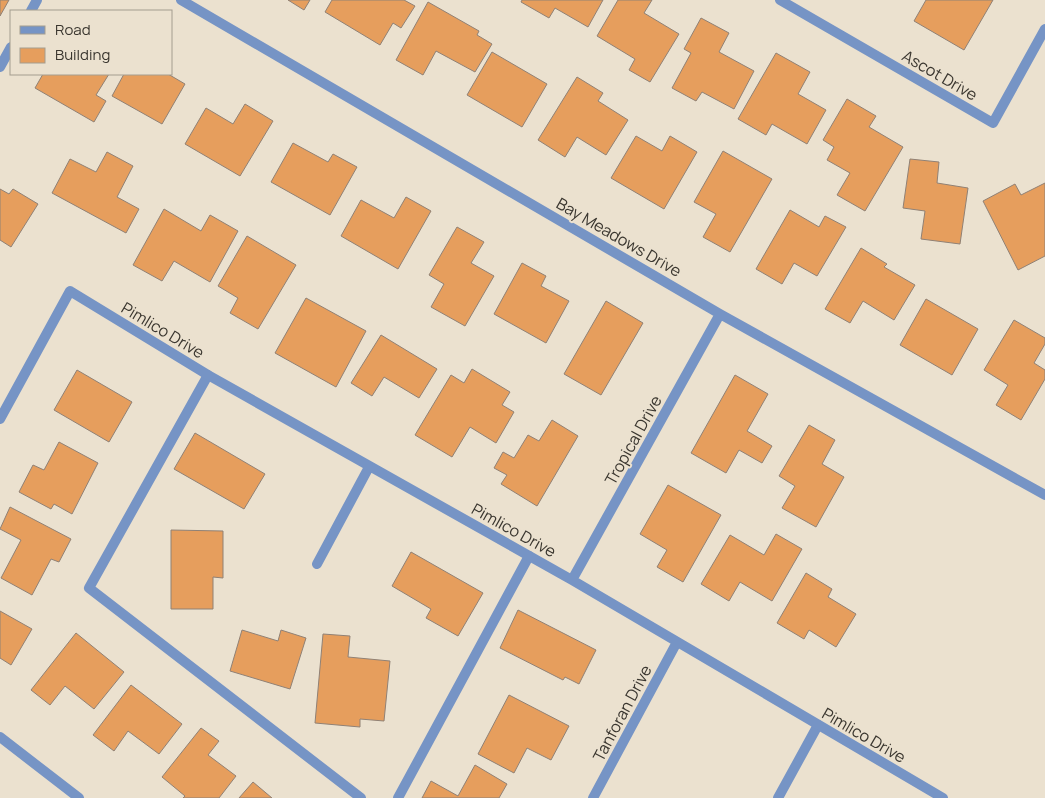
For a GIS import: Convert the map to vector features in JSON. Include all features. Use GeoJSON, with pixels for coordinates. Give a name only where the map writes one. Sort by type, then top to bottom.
{"type":"FeatureCollection","features":[{"type":"Feature","properties":{"kind":"street","name":"Bay Meadows Drive"},"geometry":{"type":"LineString","coordinates":[[181,0],[200,4],[720,314],[1045,495]]}},
{"type":"Feature","properties":{"kind":"street","name":"Ascot Drive"},"geometry":{"type":"LineString","coordinates":[[780,0],[993,123],[1045,29]]}},
{"type":"Feature","properties":{"kind":"street"},"geometry":{"type":"LineString","coordinates":[[0,67],[10,49]]}},
{"type":"Feature","properties":{"kind":"street","name":"Pimlico Drive"},"geometry":{"type":"LineString","coordinates":[[0,419],[70,291],[208,375],[572,580],[943,798]]}},
{"type":"Feature","properties":{"kind":"street","name":"Tropical Drive"},"geometry":{"type":"LineString","coordinates":[[572,580],[720,314]]}},
{"type":"Feature","properties":{"kind":"street"},"geometry":{"type":"LineString","coordinates":[[208,375],[89,588],[361,798]]}},
{"type":"Feature","properties":{"kind":"street"},"geometry":{"type":"LineString","coordinates":[[317,564],[369,467]]}},
{"type":"Feature","properties":{"kind":"street"},"geometry":{"type":"LineString","coordinates":[[398,798],[529,556]]}},
{"type":"Feature","properties":{"kind":"street","name":"Tanforan Drive"},"geometry":{"type":"LineString","coordinates":[[593,798],[677,642]]}},
{"type":"Feature","properties":{"kind":"street"},"geometry":{"type":"LineString","coordinates":[[778,798],[818,725]]}},
{"type":"Feature","properties":{"kind":"street"},"geometry":{"type":"LineString","coordinates":[[0,737],[80,798]]}},
{"type":"Feature","properties":{"kind":"building"},"geometry":{"type":"Polygon","coordinates":[[[0,0],[9,0],[0,16],[0,0]]]}},
{"type":"Feature","properties":{"kind":"building"},"geometry":{"type":"Polygon","coordinates":[[[288,0],[310,0],[304,10],[288,0]]]}},
{"type":"Feature","properties":{"kind":"building"},"geometry":{"type":"Polygon","coordinates":[[[332,0],[404,0],[415,6],[401,28],[393,23],[380,45],[325,12],[332,0]]]}},
{"type":"Feature","properties":{"kind":"building"},"geometry":{"type":"Polygon","coordinates":[[[522,0],[603,0],[588,27],[555,8],[549,18],[521,2],[522,0]]]}},
{"type":"Feature","properties":{"kind":"building"},"geometry":{"type":"Polygon","coordinates":[[[618,0],[652,0],[644,13],[679,34],[650,82],[629,70],[635,59],[597,36],[618,0]]]}},
{"type":"Feature","properties":{"kind":"building"},"geometry":{"type":"Polygon","coordinates":[[[926,0],[993,0],[964,50],[914,21],[926,0]]]}},
{"type":"Feature","properties":{"kind":"building"},"geometry":{"type":"Polygon","coordinates":[[[428,2],[479,31],[477,35],[492,44],[475,72],[436,51],[423,75],[396,60],[428,2]]]}},
{"type":"Feature","properties":{"kind":"building"},"geometry":{"type":"Polygon","coordinates":[[[701,18],[729,33],[719,52],[754,71],[734,109],[702,92],[696,101],[672,88],[691,53],[684,49],[701,18]]]}},
{"type":"Feature","properties":{"kind":"building"},"geometry":{"type":"Polygon","coordinates":[[[492,52],[547,84],[522,127],[467,95],[492,52]]]}},
{"type":"Feature","properties":{"kind":"building"},"geometry":{"type":"Polygon","coordinates":[[[776,53],[810,72],[798,94],[826,110],[807,144],[772,124],[766,135],[738,119],[776,53]]]}},
{"type":"Feature","properties":{"kind":"building"},"geometry":{"type":"Polygon","coordinates":[[[42,75],[108,75],[96,95],[106,101],[94,122],[35,88],[42,75]]]}},
{"type":"Feature","properties":{"kind":"building"},"geometry":{"type":"Polygon","coordinates":[[[123,75],[170,75],[185,84],[162,124],[112,96],[123,75]]]}},
{"type":"Feature","properties":{"kind":"building"},"geometry":{"type":"Polygon","coordinates":[[[577,77],[603,93],[598,101],[628,120],[606,155],[577,137],[565,157],[538,140],[577,77]]]}},
{"type":"Feature","properties":{"kind":"building"},"geometry":{"type":"Polygon","coordinates":[[[847,99],[876,116],[869,127],[903,147],[865,211],[837,195],[850,173],[827,160],[834,147],[823,140],[847,99]]]}},
{"type":"Feature","properties":{"kind":"building"},"geometry":{"type":"Polygon","coordinates":[[[245,104],[273,121],[240,176],[185,144],[206,108],[233,124],[245,104]]]}},
{"type":"Feature","properties":{"kind":"building"},"geometry":{"type":"Polygon","coordinates":[[[636,136],[662,151],[670,136],[697,152],[664,209],[611,178],[636,136]]]}},
{"type":"Feature","properties":{"kind":"building"},"geometry":{"type":"Polygon","coordinates":[[[293,143],[328,162],[333,154],[357,167],[330,215],[271,182],[293,143]]]}},
{"type":"Feature","properties":{"kind":"building"},"geometry":{"type":"Polygon","coordinates":[[[723,151],[772,179],[730,252],[703,237],[716,214],[694,202],[723,151]]]}},
{"type":"Feature","properties":{"kind":"building"},"geometry":{"type":"Polygon","coordinates":[[[107,152],[133,166],[117,197],[139,209],[126,233],[52,193],[70,159],[96,172],[107,152]]]}},
{"type":"Feature","properties":{"kind":"building"},"geometry":{"type":"Polygon","coordinates":[[[910,159],[939,162],[937,183],[968,188],[960,244],[921,239],[925,211],[903,208],[910,159]]]}},
{"type":"Feature","properties":{"kind":"building"},"geometry":{"type":"Polygon","coordinates":[[[1045,183],[1045,256],[1018,270],[983,201],[1015,184],[1021,195],[1045,183]]]}},
{"type":"Feature","properties":{"kind":"building"},"geometry":{"type":"Polygon","coordinates":[[[0,189],[9,194],[13,189],[38,204],[11,247],[0,240],[0,189]]]}},
{"type":"Feature","properties":{"kind":"building"},"geometry":{"type":"Polygon","coordinates":[[[406,197],[431,211],[398,269],[341,236],[361,200],[394,218],[406,197]]]}},
{"type":"Feature","properties":{"kind":"building"},"geometry":{"type":"Polygon","coordinates":[[[164,209],[201,231],[210,215],[238,231],[210,282],[174,261],[162,281],[133,265],[164,209]]]}},
{"type":"Feature","properties":{"kind":"building"},"geometry":{"type":"Polygon","coordinates":[[[790,210],[819,227],[825,216],[846,227],[817,276],[794,263],[782,284],[756,269],[790,210]]]}},
{"type":"Feature","properties":{"kind":"building"},"geometry":{"type":"Polygon","coordinates":[[[457,227],[484,242],[471,263],[494,276],[465,326],[431,307],[444,284],[429,275],[457,227]]]}},
{"type":"Feature","properties":{"kind":"building"},"geometry":{"type":"Polygon","coordinates":[[[247,236],[296,265],[258,329],[230,313],[238,298],[218,286],[247,236]]]}},
{"type":"Feature","properties":{"kind":"building"},"geometry":{"type":"Polygon","coordinates":[[[861,248],[887,264],[884,267],[915,285],[894,320],[863,301],[850,323],[825,309],[861,248]]]}},
{"type":"Feature","properties":{"kind":"building"},"geometry":{"type":"Polygon","coordinates":[[[522,263],[546,276],[541,286],[569,301],[546,343],[494,314],[522,263]]]}},
{"type":"Feature","properties":{"kind":"building"},"geometry":{"type":"Polygon","coordinates":[[[306,298],[366,331],[336,387],[275,353],[306,298]]]}},
{"type":"Feature","properties":{"kind":"building"},"geometry":{"type":"Polygon","coordinates":[[[926,299],[978,329],[952,375],[900,345],[926,299]]]}},
{"type":"Feature","properties":{"kind":"building"},"geometry":{"type":"Polygon","coordinates":[[[606,301],[643,323],[601,395],[564,374],[606,301]]]}},
{"type":"Feature","properties":{"kind":"building"},"geometry":{"type":"Polygon","coordinates":[[[1014,320],[1045,338],[1045,344],[1034,363],[1045,370],[1045,379],[1021,420],[996,405],[1008,385],[984,370],[1014,320]]]}},
{"type":"Feature","properties":{"kind":"building"},"geometry":{"type":"Polygon","coordinates":[[[381,335],[437,369],[419,398],[384,377],[372,396],[351,383],[381,335]]]}},
{"type":"Feature","properties":{"kind":"building"},"geometry":{"type":"Polygon","coordinates":[[[472,369],[510,392],[502,405],[514,412],[496,443],[470,427],[452,457],[415,435],[451,375],[464,383],[472,369]]]}},
{"type":"Feature","properties":{"kind":"building"},"geometry":{"type":"Polygon","coordinates":[[[77,370],[132,402],[109,442],[54,410],[77,370]]]}},
{"type":"Feature","properties":{"kind":"building"},"geometry":{"type":"Polygon","coordinates":[[[735,375],[768,394],[747,431],[772,446],[762,463],[739,450],[726,473],[691,453],[735,375]]]}},
{"type":"Feature","properties":{"kind":"building"},"geometry":{"type":"Polygon","coordinates":[[[552,420],[578,436],[537,506],[501,484],[507,475],[494,468],[503,452],[514,458],[528,435],[539,441],[552,420]]]}},
{"type":"Feature","properties":{"kind":"building"},"geometry":{"type":"Polygon","coordinates":[[[809,425],[835,440],[822,464],[844,477],[816,527],[782,508],[795,486],[779,476],[809,425]]]}},
{"type":"Feature","properties":{"kind":"building"},"geometry":{"type":"Polygon","coordinates":[[[195,433],[265,474],[244,509],[174,469],[195,433]]]}},
{"type":"Feature","properties":{"kind":"building"},"geometry":{"type":"Polygon","coordinates":[[[59,442],[98,463],[72,514],[54,504],[51,509],[19,492],[33,465],[44,470],[59,442]]]}},
{"type":"Feature","properties":{"kind":"building"},"geometry":{"type":"Polygon","coordinates":[[[668,485],[721,515],[683,582],[657,567],[667,550],[640,534],[668,485]]]}},
{"type":"Feature","properties":{"kind":"building"},"geometry":{"type":"Polygon","coordinates":[[[10,507],[71,539],[59,562],[51,559],[32,595],[1,578],[21,540],[0,529],[10,507]]]}},
{"type":"Feature","properties":{"kind":"building"},"geometry":{"type":"Polygon","coordinates":[[[171,530],[223,531],[223,578],[213,577],[213,609],[171,609],[171,530]]]}},
{"type":"Feature","properties":{"kind":"building"},"geometry":{"type":"Polygon","coordinates":[[[776,534],[802,549],[772,601],[740,582],[729,601],[701,584],[730,535],[764,555],[776,534]]]}},
{"type":"Feature","properties":{"kind":"building"},"geometry":{"type":"Polygon","coordinates":[[[411,552],[483,593],[458,636],[426,618],[431,609],[392,586],[411,552]]]}},
{"type":"Feature","properties":{"kind":"building"},"geometry":{"type":"Polygon","coordinates":[[[806,573],[832,589],[828,597],[856,614],[836,647],[809,630],[804,639],[777,623],[806,573]]]}},
{"type":"Feature","properties":{"kind":"building"},"geometry":{"type":"Polygon","coordinates":[[[518,610],[596,650],[579,684],[565,677],[563,680],[500,648],[518,610]]]}},
{"type":"Feature","properties":{"kind":"building"},"geometry":{"type":"Polygon","coordinates":[[[0,611],[32,629],[11,665],[0,658],[0,611]]]}},
{"type":"Feature","properties":{"kind":"building"},"geometry":{"type":"Polygon","coordinates":[[[242,630],[278,641],[281,630],[306,638],[290,689],[230,671],[242,630]]]}},
{"type":"Feature","properties":{"kind":"building"},"geometry":{"type":"Polygon","coordinates":[[[76,633],[124,672],[94,709],[65,686],[50,705],[31,690],[76,633]]]}},
{"type":"Feature","properties":{"kind":"building"},"geometry":{"type":"Polygon","coordinates":[[[323,634],[350,636],[348,657],[390,661],[384,721],[360,719],[360,727],[315,723],[323,634]]]}},
{"type":"Feature","properties":{"kind":"building"},"geometry":{"type":"Polygon","coordinates":[[[131,685],[182,724],[159,754],[128,731],[114,751],[93,735],[131,685]]]}},
{"type":"Feature","properties":{"kind":"building"},"geometry":{"type":"Polygon","coordinates":[[[509,695],[569,726],[551,760],[527,748],[514,773],[478,754],[509,695]]]}},
{"type":"Feature","properties":{"kind":"building"},"geometry":{"type":"Polygon","coordinates":[[[201,728],[219,741],[208,755],[236,776],[219,798],[183,798],[185,796],[162,777],[201,728]]]}},
{"type":"Feature","properties":{"kind":"building"},"geometry":{"type":"Polygon","coordinates":[[[475,765],[507,784],[499,798],[422,798],[431,781],[458,796],[475,765]]]}},
{"type":"Feature","properties":{"kind":"building"},"geometry":{"type":"Polygon","coordinates":[[[253,782],[272,798],[239,798],[253,782]]]}}]}
